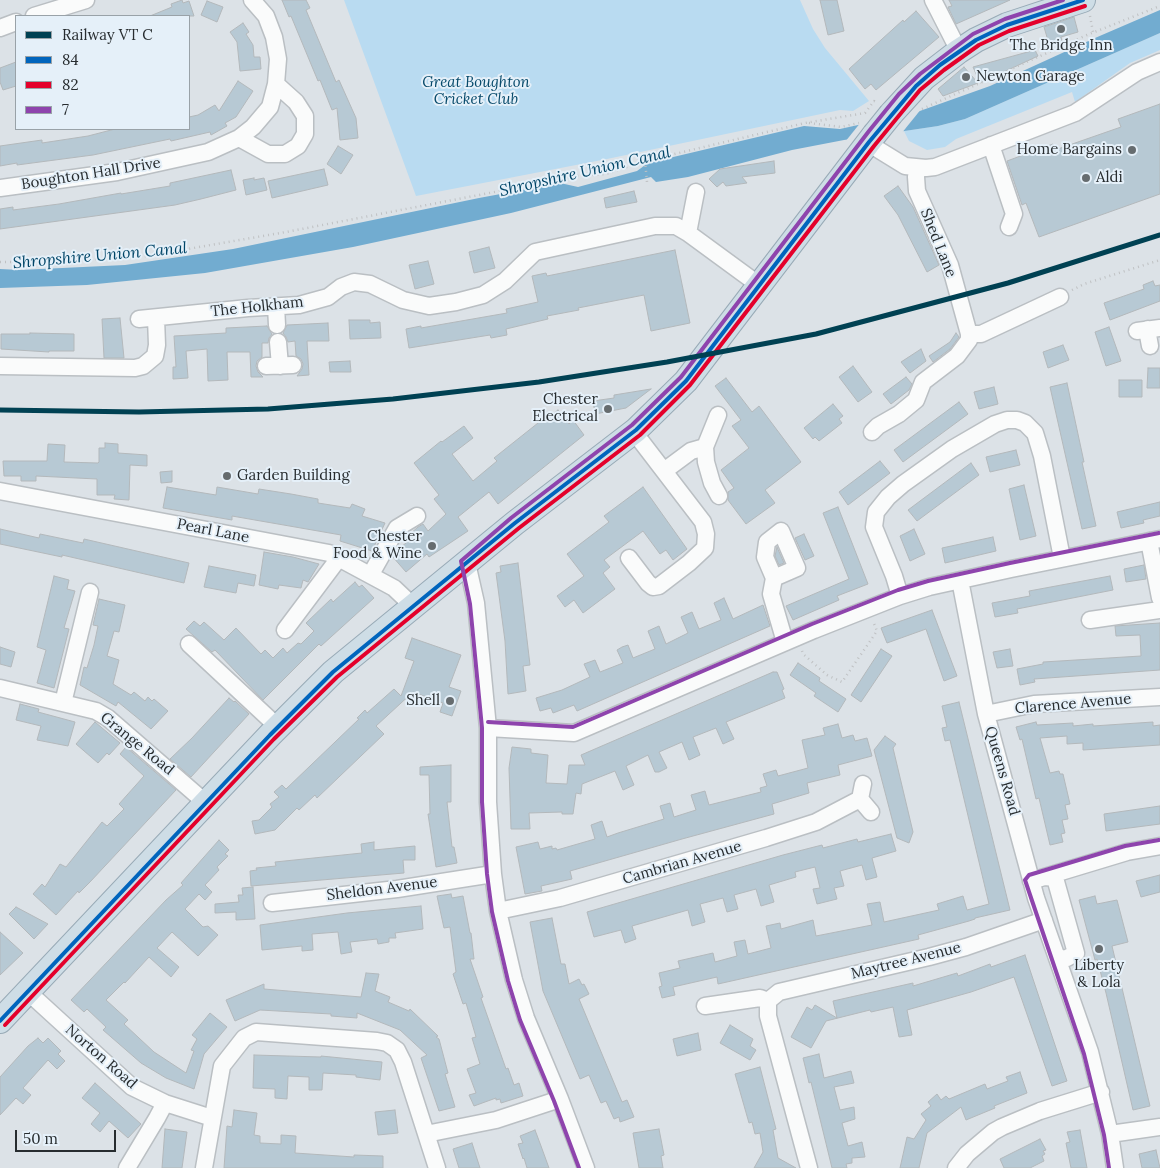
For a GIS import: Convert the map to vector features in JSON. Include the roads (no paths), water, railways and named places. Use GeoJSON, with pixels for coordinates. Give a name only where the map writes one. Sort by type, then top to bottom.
{"type":"FeatureCollection","features":[{"type":"Feature","properties":{"kind":"highway"},"geometry":{"type":"LineString","coordinates":[[0,1021],[278,727],[333,672],[515,523],[634,432],[686,382],[730,325],[868,133],[892,113],[924,78],[959,50],[1007,25],[1038,6],[1082,0]]}},
{"type":"Feature","properties":{"kind":"street"},"geometry":{"type":"LineString","coordinates":[[37,15],[82,0]]}},
{"type":"Feature","properties":{"kind":"street","name":"Boughton Hall Drive"},"geometry":{"type":"LineString","coordinates":[[0,188],[117,172],[208,152],[238,138],[253,128],[270,107],[276,84],[278,59],[274,37],[266,16],[252,0]]}},
{"type":"Feature","properties":{"kind":"street"},"geometry":{"type":"LineString","coordinates":[[933,0],[959,50]]}},
{"type":"Feature","properties":{"kind":"street"},"geometry":{"type":"LineString","coordinates":[[0,28],[15,22]]}},
{"type":"Feature","properties":{"kind":"street"},"geometry":{"type":"LineString","coordinates":[[868,133],[879,150],[905,166],[917,168],[935,167],[1075,113],[1137,72],[1160,62]]}},
{"type":"Feature","properties":{"kind":"street"},"geometry":{"type":"LineString","coordinates":[[238,138],[268,154],[285,154],[298,146],[305,134],[305,116],[296,102],[276,84]]}},
{"type":"Feature","properties":{"kind":"street"},"geometry":{"type":"LineString","coordinates":[[991,145],[1014,214],[1009,227]]}},
{"type":"Feature","properties":{"kind":"street","name":"Shed Lane"},"geometry":{"type":"LineString","coordinates":[[917,168],[917,191],[950,265],[968,329]]}},
{"type":"Feature","properties":{"kind":"street"},"geometry":{"type":"LineString","coordinates":[[688,233],[696,192]]}},
{"type":"Feature","properties":{"kind":"street","name":"The Holkham"},"geometry":{"type":"LineString","coordinates":[[139,319],[299,305],[328,297],[341,287],[354,282],[370,284],[403,300],[429,306],[456,302],[483,295],[505,281],[535,252],[655,226],[676,226],[759,285]]}},
{"type":"Feature","properties":{"kind":"street"},"geometry":{"type":"LineString","coordinates":[[872,432],[916,400],[923,382],[957,356],[969,340],[968,329],[981,334],[1060,297]]}},
{"type":"Feature","properties":{"kind":"street"},"geometry":{"type":"LineString","coordinates":[[276,306],[277,325]]}},
{"type":"Feature","properties":{"kind":"street"},"geometry":{"type":"LineString","coordinates":[[0,366],[135,368],[143,366],[155,356],[157,345],[156,318]]}},
{"type":"Feature","properties":{"kind":"street"},"geometry":{"type":"LineString","coordinates":[[1148,329],[1150,346]]}},
{"type":"Feature","properties":{"kind":"street"},"geometry":{"type":"LineString","coordinates":[[278,342],[279,366]]}},
{"type":"Feature","properties":{"kind":"street"},"geometry":{"type":"LineString","coordinates":[[718,415],[705,447],[706,462],[712,483],[720,496]]}},
{"type":"Feature","properties":{"kind":"street"},"geometry":{"type":"LineString","coordinates":[[900,596],[874,527],[876,512],[888,497],[903,484],[952,449],[996,424],[1007,420],[1017,420],[1025,423],[1035,433],[1042,456],[1062,558]]}},
{"type":"Feature","properties":{"kind":"street"},"geometry":{"type":"LineString","coordinates":[[629,558],[652,587],[659,586],[705,548],[706,534],[703,522],[634,432]]}},
{"type":"Feature","properties":{"kind":"street"},"geometry":{"type":"LineString","coordinates":[[664,471],[691,451],[705,447]]}},
{"type":"Feature","properties":{"kind":"street","name":"Pearl Lane"},"geometry":{"type":"LineString","coordinates":[[0,491],[329,553],[394,588],[413,606]]}},
{"type":"Feature","properties":{"kind":"street"},"geometry":{"type":"LineString","coordinates":[[371,574],[397,528],[417,516]]}},
{"type":"Feature","properties":{"kind":"street"},"geometry":{"type":"LineString","coordinates":[[488,728],[574,733],[790,640],[900,596],[960,580],[1155,540],[1160,598]]}},
{"type":"Feature","properties":{"kind":"street"},"geometry":{"type":"LineString","coordinates":[[285,630],[339,558]]}},
{"type":"Feature","properties":{"kind":"street"},"geometry":{"type":"LineString","coordinates":[[467,563],[476,603],[488,728],[488,802],[493,874],[498,911],[514,980],[526,1018],[586,1168]]}},
{"type":"Feature","properties":{"kind":"street"},"geometry":{"type":"LineString","coordinates":[[774,578],[771,594],[790,640]]}},
{"type":"Feature","properties":{"kind":"street","name":"Queens Road"},"geometry":{"type":"LineString","coordinates":[[960,580],[986,714],[1076,953],[1067,958],[1058,959]]}},
{"type":"Feature","properties":{"kind":"street"},"geometry":{"type":"LineString","coordinates":[[63,703],[90,592]]}},
{"type":"Feature","properties":{"kind":"street"},"geometry":{"type":"LineString","coordinates":[[1090,620],[1160,610]]}},
{"type":"Feature","properties":{"kind":"street"},"geometry":{"type":"LineString","coordinates":[[189,644],[278,727]]}},
{"type":"Feature","properties":{"kind":"street","name":"Grange Road"},"geometry":{"type":"LineString","coordinates":[[0,688],[96,711],[108,718],[206,803]]}},
{"type":"Feature","properties":{"kind":"street","name":"Clarence Avenue"},"geometry":{"type":"LineString","coordinates":[[986,714],[1034,704],[1160,697]]}},
{"type":"Feature","properties":{"kind":"street","name":"Cambrian Avenue"},"geometry":{"type":"LineString","coordinates":[[498,911],[560,898],[816,822],[861,791],[871,812]]}},
{"type":"Feature","properties":{"kind":"street"},"geometry":{"type":"LineString","coordinates":[[1048,877],[1127,852],[1160,846]]}},
{"type":"Feature","properties":{"kind":"street","name":"Sheldon Avenue"},"geometry":{"type":"LineString","coordinates":[[272,903],[397,889],[493,874]]}},
{"type":"Feature","properties":{"kind":"street","name":"Queens Road"},"geometry":{"type":"LineString","coordinates":[[1048,877],[1044,920],[1090,1052],[1110,1134],[1114,1168]]}},
{"type":"Feature","properties":{"kind":"street","name":"Maytree Avenue"},"geometry":{"type":"LineString","coordinates":[[705,1006],[760,998],[768,1001],[779,992],[966,947],[1044,920]]}},
{"type":"Feature","properties":{"kind":"street","name":"Norton Road"},"geometry":{"type":"LineString","coordinates":[[28,992],[132,1087],[165,1103],[212,1118]]}},
{"type":"Feature","properties":{"kind":"street"},"geometry":{"type":"LineString","coordinates":[[768,1001],[768,1016],[808,1168]]}},
{"type":"Feature","properties":{"kind":"street"},"geometry":{"type":"LineString","coordinates":[[204,1168],[222,1066],[244,1038],[256,1032],[377,1041],[387,1043],[397,1050],[403,1062],[437,1168]]}},
{"type":"Feature","properties":{"kind":"street"},"geometry":{"type":"LineString","coordinates":[[956,1168],[967,1154],[993,1132],[1010,1122],[1101,1092]]}},
{"type":"Feature","properties":{"kind":"street"},"geometry":{"type":"LineString","coordinates":[[426,1134],[496,1120],[560,1099]]}},
{"type":"Feature","properties":{"kind":"street"},"geometry":{"type":"LineString","coordinates":[[127,1168],[165,1103]]}},
{"type":"Feature","properties":{"kind":"street"},"geometry":{"type":"LineString","coordinates":[[1110,1134],[1160,1127]]}},
{"type":"Feature","properties":{"kind":"place","name":"The Bridge Inn"},"geometry":{"type":"Point","coordinates":[1061,29]}},
{"type":"Feature","properties":{"kind":"place","name":"Newton Garage"},"geometry":{"type":"Point","coordinates":[966,77]}},
{"type":"Feature","properties":{"kind":"place","name":"Home Bargains"},"geometry":{"type":"Point","coordinates":[1132,150]}},
{"type":"Feature","properties":{"kind":"place","name":"Aldi"},"geometry":{"type":"Point","coordinates":[1086,178]}},
{"type":"Feature","properties":{"kind":"place","name":"Chester Electrical"},"geometry":{"type":"Point","coordinates":[608,409]}},
{"type":"Feature","properties":{"kind":"place","name":"Garden Building"},"geometry":{"type":"Point","coordinates":[227,476]}},
{"type":"Feature","properties":{"kind":"place","name":"Chester Food & Wine"},"geometry":{"type":"Point","coordinates":[432,546]}},
{"type":"Feature","properties":{"kind":"place","name":"Shell"},"geometry":{"type":"Point","coordinates":[450,701]}},
{"type":"Feature","properties":{"kind":"place","name":"Liberty & Lola"},"geometry":{"type":"Point","coordinates":[1099,949]}},
{"type":"Feature","properties":{"kind":"park label","name":"Great Boughton Cricket Club"},"geometry":{"type":"Point","coordinates":[476,92]}},
{"type":"Feature","properties":{"kind":"water label","name":"Shropshire Union Canal"},"geometry":{"type":"Point","coordinates":[585,172]}},
{"type":"Feature","properties":{"kind":"water label","name":"Shropshire Union Canal"},"geometry":{"type":"Point","coordinates":[100,256]}}]}
